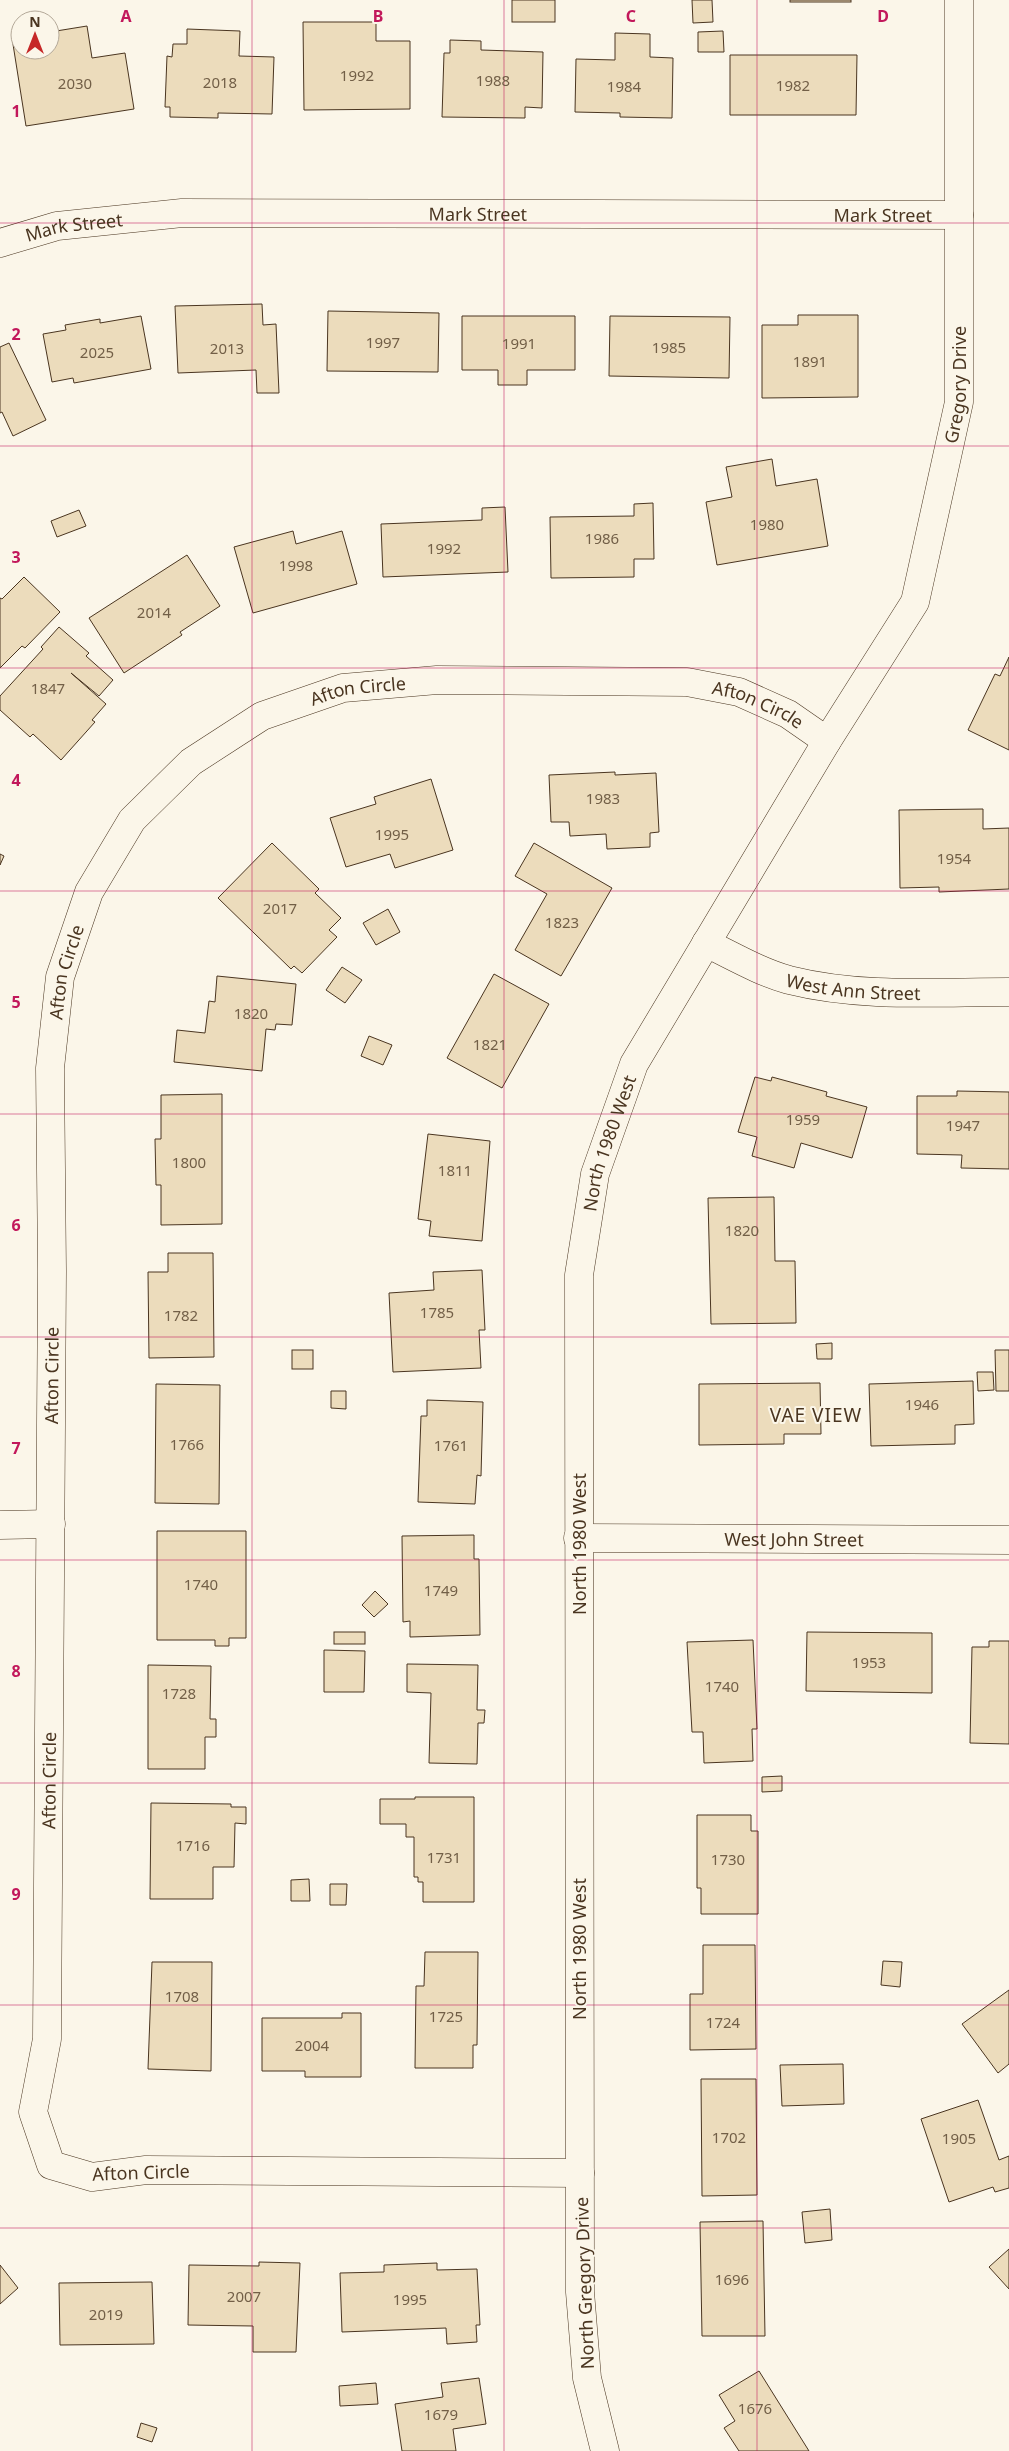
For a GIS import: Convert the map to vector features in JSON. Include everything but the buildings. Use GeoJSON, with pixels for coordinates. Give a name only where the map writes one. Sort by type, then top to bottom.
{"type":"FeatureCollection","features":[{"type":"Feature","properties":{"kind":"street","name":"Gregory Drive"},"geometry":{"type":"LineString","coordinates":[[706,943],[827,741],[915,602],[960,402],[959,0]]}},
{"type":"Feature","properties":{"kind":"street","name":"Mark Street"},"geometry":{"type":"LineString","coordinates":[[0,243],[57,226],[182,213],[960,215]]}},
{"type":"Feature","properties":{"kind":"street","name":"Afton Circle"},"geometry":{"type":"LineString","coordinates":[[580,2173],[146,2170],[92,2177],[51,2165],[33,2112],[47,2039],[51,1524],[50,1068],[60,977],[89,892],[132,820],[190,762],[262,716],[343,688],[437,680],[687,682],[739,692],[788,714],[827,741]]}},
{"type":"Feature","properties":{"kind":"street","name":"West Ann Street"},"geometry":{"type":"LineString","coordinates":[[706,943],[748,964],[788,980],[858,992],[1009,992]]}},
{"type":"Feature","properties":{"kind":"street","name":"North 1980 West"},"geometry":{"type":"LineString","coordinates":[[580,2173],[579,1275],[595,1174],[634,1064],[706,943]]}},
{"type":"Feature","properties":{"kind":"street"},"geometry":{"type":"LineString","coordinates":[[0,1525],[51,1524]]}},
{"type":"Feature","properties":{"kind":"street","name":"West John Street"},"geometry":{"type":"LineString","coordinates":[[578,1538],[1009,1540]]}},
{"type":"Feature","properties":{"kind":"street","name":"North Gregory Drive"},"geometry":{"type":"LineString","coordinates":[[580,2173],[580,2292],[587,2378],[605,2451]]}},
{"type":"Feature","properties":{"kind":"district","name":"VAE VIEW"},"geometry":{"type":"Point","coordinates":[816,1415]}}]}
